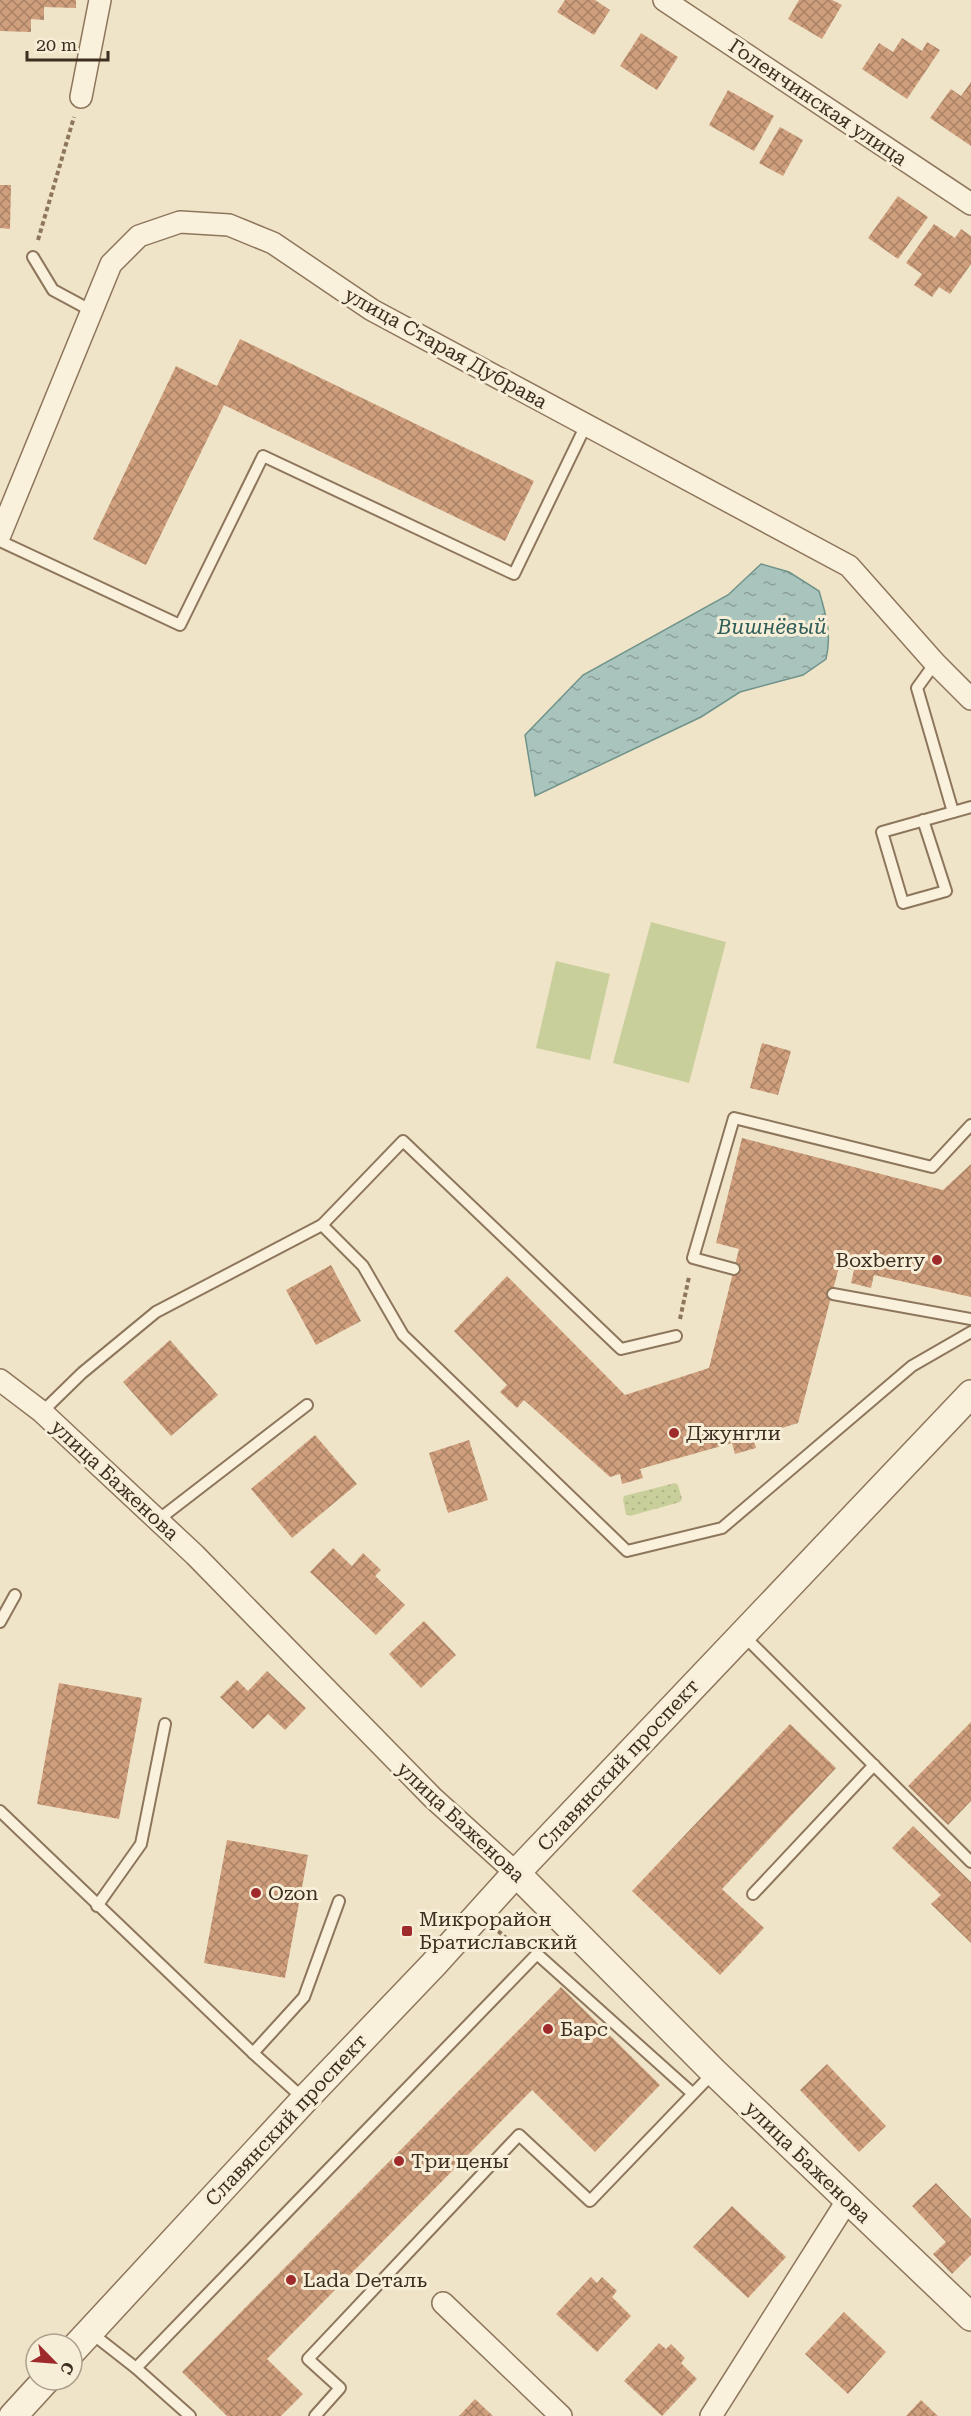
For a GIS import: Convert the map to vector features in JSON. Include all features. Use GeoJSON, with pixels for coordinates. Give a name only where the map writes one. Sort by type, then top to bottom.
{"type":"FeatureCollection","features":[{"type":"Feature","properties":{"kind":"street"},"geometry":{"type":"LineString","coordinates":[[81,97],[100,0]]}},
{"type":"Feature","properties":{"kind":"street","name":"Голенчинская улица"},"geometry":{"type":"LineString","coordinates":[[664,0],[971,204]]}},
{"type":"Feature","properties":{"kind":"street","name":"улица Старая Дубрава"},"geometry":{"type":"LineString","coordinates":[[0,535],[111,264],[140,236],[180,222],[229,225],[273,243],[372,310],[849,566],[935,663],[971,699]]}},
{"type":"Feature","properties":{"kind":"street","name":"улица Баженова"},"geometry":{"type":"LineString","coordinates":[[1,1379],[42,1412],[195,1555],[433,1798],[516,1873],[714,2072],[971,2317]]}},
{"type":"Feature","properties":{"kind":"street","name":"Славянский проспект"},"geometry":{"type":"LineString","coordinates":[[84,2338],[304,2099],[434,1964],[516,1873],[971,1394]]}},
{"type":"Feature","properties":{"kind":"street"},"geometry":{"type":"LineString","coordinates":[[711,2416],[847,2201]]}},
{"type":"Feature","properties":{"kind":"street"},"geometry":{"type":"LineString","coordinates":[[443,2303],[561,2416]]}},
{"type":"Feature","properties":{"kind":"street"},"geometry":{"type":"LineString","coordinates":[[13,2416],[35,2392]]}},
{"type":"Feature","properties":{"kind":"lane"},"geometry":{"type":"LineString","coordinates":[[33,257],[53,290],[92,311]]}},
{"type":"Feature","properties":{"kind":"lane"},"geometry":{"type":"LineString","coordinates":[[0,541],[180,625],[263,456],[514,574],[586,425]]}},
{"type":"Feature","properties":{"kind":"lane"},"geometry":{"type":"LineString","coordinates":[[935,663],[916,688],[953,812]]}},
{"type":"Feature","properties":{"kind":"lane"},"geometry":{"type":"LineString","coordinates":[[923,820],[946,891],[903,903],[882,832],[923,820],[971,807]]}},
{"type":"Feature","properties":{"kind":"lane"},"geometry":{"type":"LineString","coordinates":[[734,1269],[693,1258],[734,1118],[932,1167],[971,1125]]}},
{"type":"Feature","properties":{"kind":"lane"},"geometry":{"type":"LineString","coordinates":[[42,1412],[82,1373],[156,1312],[322,1225],[403,1141],[621,1349],[676,1336]]}},
{"type":"Feature","properties":{"kind":"lane"},"geometry":{"type":"LineString","coordinates":[[322,1225],[363,1266],[403,1335],[627,1551],[722,1528],[912,1366],[971,1332]]}},
{"type":"Feature","properties":{"kind":"lane"},"geometry":{"type":"LineString","coordinates":[[833,1294],[971,1319]]}},
{"type":"Feature","properties":{"kind":"lane"},"geometry":{"type":"LineString","coordinates":[[158,1520],[307,1405]]}},
{"type":"Feature","properties":{"kind":"lane"},"geometry":{"type":"LineString","coordinates":[[0,1622],[15,1595]]}},
{"type":"Feature","properties":{"kind":"lane"},"geometry":{"type":"LineString","coordinates":[[742,1634],[971,1862]]}},
{"type":"Feature","properties":{"kind":"lane"},"geometry":{"type":"LineString","coordinates":[[97,1906],[141,1844],[165,1724]]}},
{"type":"Feature","properties":{"kind":"lane"},"geometry":{"type":"LineString","coordinates":[[753,1894],[874,1765]]}},
{"type":"Feature","properties":{"kind":"lane"},"geometry":{"type":"LineString","coordinates":[[0,1811],[97,1906],[304,2099]]}},
{"type":"Feature","properties":{"kind":"lane"},"geometry":{"type":"LineString","coordinates":[[253,2053],[304,1997],[339,1901]]}},
{"type":"Feature","properties":{"kind":"lane"},"geometry":{"type":"LineString","coordinates":[[136,2368],[537,1954],[692,2093]]}},
{"type":"Feature","properties":{"kind":"lane"},"geometry":{"type":"LineString","coordinates":[[315,2416],[340,2388],[308,2359],[519,2135],[590,2201],[714,2072]]}},
{"type":"Feature","properties":{"kind":"lane"},"geometry":{"type":"LineString","coordinates":[[84,2342],[136,2368],[190,2416]]}},
{"type":"Feature","properties":{"kind":"path"},"geometry":{"type":"LineString","coordinates":[[33,257],[81,97]]}},
{"type":"Feature","properties":{"kind":"path"},"geometry":{"type":"LineString","coordinates":[[680,1320],[687,1289]]}},
{"type":"Feature","properties":{"kind":"green space"},"geometry":{"type":"Polygon","coordinates":[[[651,922],[726,942],[689,1083],[613,1063],[651,922]]]}},
{"type":"Feature","properties":{"kind":"green space"},"geometry":{"type":"Polygon","coordinates":[[[556,961],[610,974],[590,1060],[536,1048],[556,961]]]}},
{"type":"Feature","properties":{"kind":"green space"},"geometry":{"type":"Polygon","coordinates":[[[675,1483],[678,1485],[682,1499],[680,1502],[630,1516],[626,1514],[624,1496],[675,1483]]]}},
{"type":"Feature","properties":{"kind":"water","name":"Вишнёвый"},"geometry":{"type":"Polygon","coordinates":[[[761,564],[789,572],[819,591],[828,633],[826,659],[803,675],[740,692],[701,717],[535,796],[525,735],[583,675],[728,595],[761,564]]]}},
{"type":"Feature","properties":{"kind":"building"},"geometry":{"type":"Polygon","coordinates":[[[0,0],[76,0],[76,8],[44,7],[44,20],[31,19],[31,32],[0,31],[0,0]]]}},
{"type":"Feature","properties":{"kind":"building"},"geometry":{"type":"Polygon","coordinates":[[[565,0],[595,0],[610,10],[594,35],[557,12],[565,0]]]}},
{"type":"Feature","properties":{"kind":"building"},"geometry":{"type":"Polygon","coordinates":[[[799,0],[832,0],[842,5],[822,39],[788,19],[799,0]]]}},
{"type":"Feature","properties":{"kind":"building"},"geometry":{"type":"Polygon","coordinates":[[[641,33],[678,57],[657,90],[620,66],[641,33]]]}},
{"type":"Feature","properties":{"kind":"building"},"geometry":{"type":"Polygon","coordinates":[[[902,38],[922,51],[927,42],[940,50],[907,99],[862,69],[879,43],[893,52],[902,38]]]}},
{"type":"Feature","properties":{"kind":"building"},"geometry":{"type":"Polygon","coordinates":[[[971,82],[971,146],[930,118],[951,89],[961,96],[971,82]]]}},
{"type":"Feature","properties":{"kind":"building"},"geometry":{"type":"Polygon","coordinates":[[[728,90],[774,116],[754,151],[709,125],[728,90]]]}},
{"type":"Feature","properties":{"kind":"building"},"geometry":{"type":"Polygon","coordinates":[[[780,127],[803,140],[783,176],[759,163],[780,127]]]}},
{"type":"Feature","properties":{"kind":"building"},"geometry":{"type":"Polygon","coordinates":[[[0,185],[11,185],[10,229],[0,228],[0,185]]]}},
{"type":"Feature","properties":{"kind":"building"},"geometry":{"type":"Polygon","coordinates":[[[898,196],[928,217],[898,259],[868,238],[898,196]]]}},
{"type":"Feature","properties":{"kind":"building"},"geometry":{"type":"Polygon","coordinates":[[[934,224],[955,238],[961,229],[971,236],[971,264],[950,294],[939,287],[932,297],[914,285],[922,274],[906,263],[934,224]]]}},
{"type":"Feature","properties":{"kind":"building"},"geometry":{"type":"Polygon","coordinates":[[[240,339],[534,481],[505,541],[224,405],[146,565],[93,539],[176,366],[217,386],[240,339]]]}},
{"type":"Feature","properties":{"kind":"building"},"geometry":{"type":"Polygon","coordinates":[[[762,1043],[791,1051],[778,1095],[750,1088],[762,1043]]]}},
{"type":"Feature","properties":{"kind":"building"},"geometry":{"type":"Polygon","coordinates":[[[742,1138],[943,1190],[971,1164],[971,1297],[874,1275],[871,1288],[851,1283],[854,1270],[839,1267],[798,1423],[753,1437],[756,1448],[735,1454],[732,1443],[640,1469],[643,1478],[622,1484],[620,1474],[610,1477],[524,1400],[517,1408],[500,1392],[507,1385],[454,1331],[507,1276],[625,1395],[709,1368],[739,1249],[716,1243],[742,1138]]]}},
{"type":"Feature","properties":{"kind":"building"},"geometry":{"type":"Polygon","coordinates":[[[331,1265],[361,1321],[316,1345],[286,1290],[331,1265]]]}},
{"type":"Feature","properties":{"kind":"building"},"geometry":{"type":"Polygon","coordinates":[[[170,1340],[218,1395],[171,1436],[123,1382],[170,1340]]]}},
{"type":"Feature","properties":{"kind":"building"},"geometry":{"type":"Polygon","coordinates":[[[315,1435],[357,1484],[292,1538],[251,1489],[315,1435]]]}},
{"type":"Feature","properties":{"kind":"building"},"geometry":{"type":"Polygon","coordinates":[[[469,1440],[488,1500],[448,1513],[429,1453],[469,1440]]]}},
{"type":"Feature","properties":{"kind":"building"},"geometry":{"type":"Polygon","coordinates":[[[333,1548],[352,1566],[363,1553],[381,1570],[375,1576],[405,1605],[376,1635],[310,1572],[333,1548]]]}},
{"type":"Feature","properties":{"kind":"building"},"geometry":{"type":"Polygon","coordinates":[[[424,1621],[456,1655],[421,1688],[389,1654],[424,1621]]]}},
{"type":"Feature","properties":{"kind":"building"},"geometry":{"type":"Polygon","coordinates":[[[267,1671],[306,1708],[285,1730],[268,1714],[253,1729],[220,1697],[237,1680],[248,1691],[267,1671]]]}},
{"type":"Feature","properties":{"kind":"building"},"geometry":{"type":"Polygon","coordinates":[[[59,1683],[142,1698],[119,1819],[37,1804],[59,1683]]]}},
{"type":"Feature","properties":{"kind":"building"},"geometry":{"type":"Polygon","coordinates":[[[971,1722],[971,1801],[948,1825],[908,1786],[971,1722]]]}},
{"type":"Feature","properties":{"kind":"building"},"geometry":{"type":"Polygon","coordinates":[[[790,1724],[836,1768],[722,1889],[764,1928],[720,1975],[632,1891],[790,1724]]]}},
{"type":"Feature","properties":{"kind":"building"},"geometry":{"type":"Polygon","coordinates":[[[913,1826],[971,1882],[971,1943],[931,1904],[941,1895],[892,1848],[913,1826]]]}},
{"type":"Feature","properties":{"kind":"building"},"geometry":{"type":"Polygon","coordinates":[[[227,1840],[308,1855],[285,1978],[204,1963],[227,1840]]]}},
{"type":"Feature","properties":{"kind":"building"},"geometry":{"type":"Polygon","coordinates":[[[561,1987],[660,2085],[595,2152],[532,2090],[267,2359],[303,2394],[281,2416],[227,2416],[182,2372],[561,1987]]]}},
{"type":"Feature","properties":{"kind":"building"},"geometry":{"type":"Polygon","coordinates":[[[827,2064],[886,2126],[859,2152],[800,2090],[827,2064]]]}},
{"type":"Feature","properties":{"kind":"building"},"geometry":{"type":"Polygon","coordinates":[[[936,2183],[971,2219],[971,2255],[952,2274],[933,2254],[946,2242],[912,2206],[936,2183]]]}},
{"type":"Feature","properties":{"kind":"building"},"geometry":{"type":"Polygon","coordinates":[[[732,2206],[786,2257],[748,2298],[693,2247],[732,2206]]]}},
{"type":"Feature","properties":{"kind":"building"},"geometry":{"type":"Polygon","coordinates":[[[591,2277],[597,2283],[602,2277],[617,2291],[612,2297],[631,2316],[597,2352],[556,2314],[591,2277]]]}},
{"type":"Feature","properties":{"kind":"building"},"geometry":{"type":"Polygon","coordinates":[[[844,2312],[886,2352],[848,2394],[805,2354],[844,2312]]]}},
{"type":"Feature","properties":{"kind":"building"},"geometry":{"type":"Polygon","coordinates":[[[659,2343],[666,2349],[671,2344],[685,2358],[681,2363],[697,2379],[662,2416],[624,2381],[659,2343]]]}},
{"type":"Feature","properties":{"kind":"building"},"geometry":{"type":"Polygon","coordinates":[[[475,2399],[493,2416],[459,2416],[475,2399]]]}},
{"type":"Feature","properties":{"kind":"building"},"geometry":{"type":"Polygon","coordinates":[[[921,2400],[938,2416],[906,2416],[921,2400]]]}},
{"type":"Feature","properties":{"kind":"place","name":"Boxberry"},"geometry":{"type":"Point","coordinates":[937,1260]}},
{"type":"Feature","properties":{"kind":"place","name":"Джунгли"},"geometry":{"type":"Point","coordinates":[674,1433]}},
{"type":"Feature","properties":{"kind":"place","name":"Ozon"},"geometry":{"type":"Point","coordinates":[256,1893]}},
{"type":"Feature","properties":{"kind":"place","name":"Микрорайон Братиславский"},"geometry":{"type":"Point","coordinates":[407,1931]}},
{"type":"Feature","properties":{"kind":"place","name":"Барс"},"geometry":{"type":"Point","coordinates":[548,2029]}},
{"type":"Feature","properties":{"kind":"place","name":"Три цены"},"geometry":{"type":"Point","coordinates":[399,2161]}},
{"type":"Feature","properties":{"kind":"place","name":"Lada Dеталь"},"geometry":{"type":"Point","coordinates":[291,2280]}}]}
